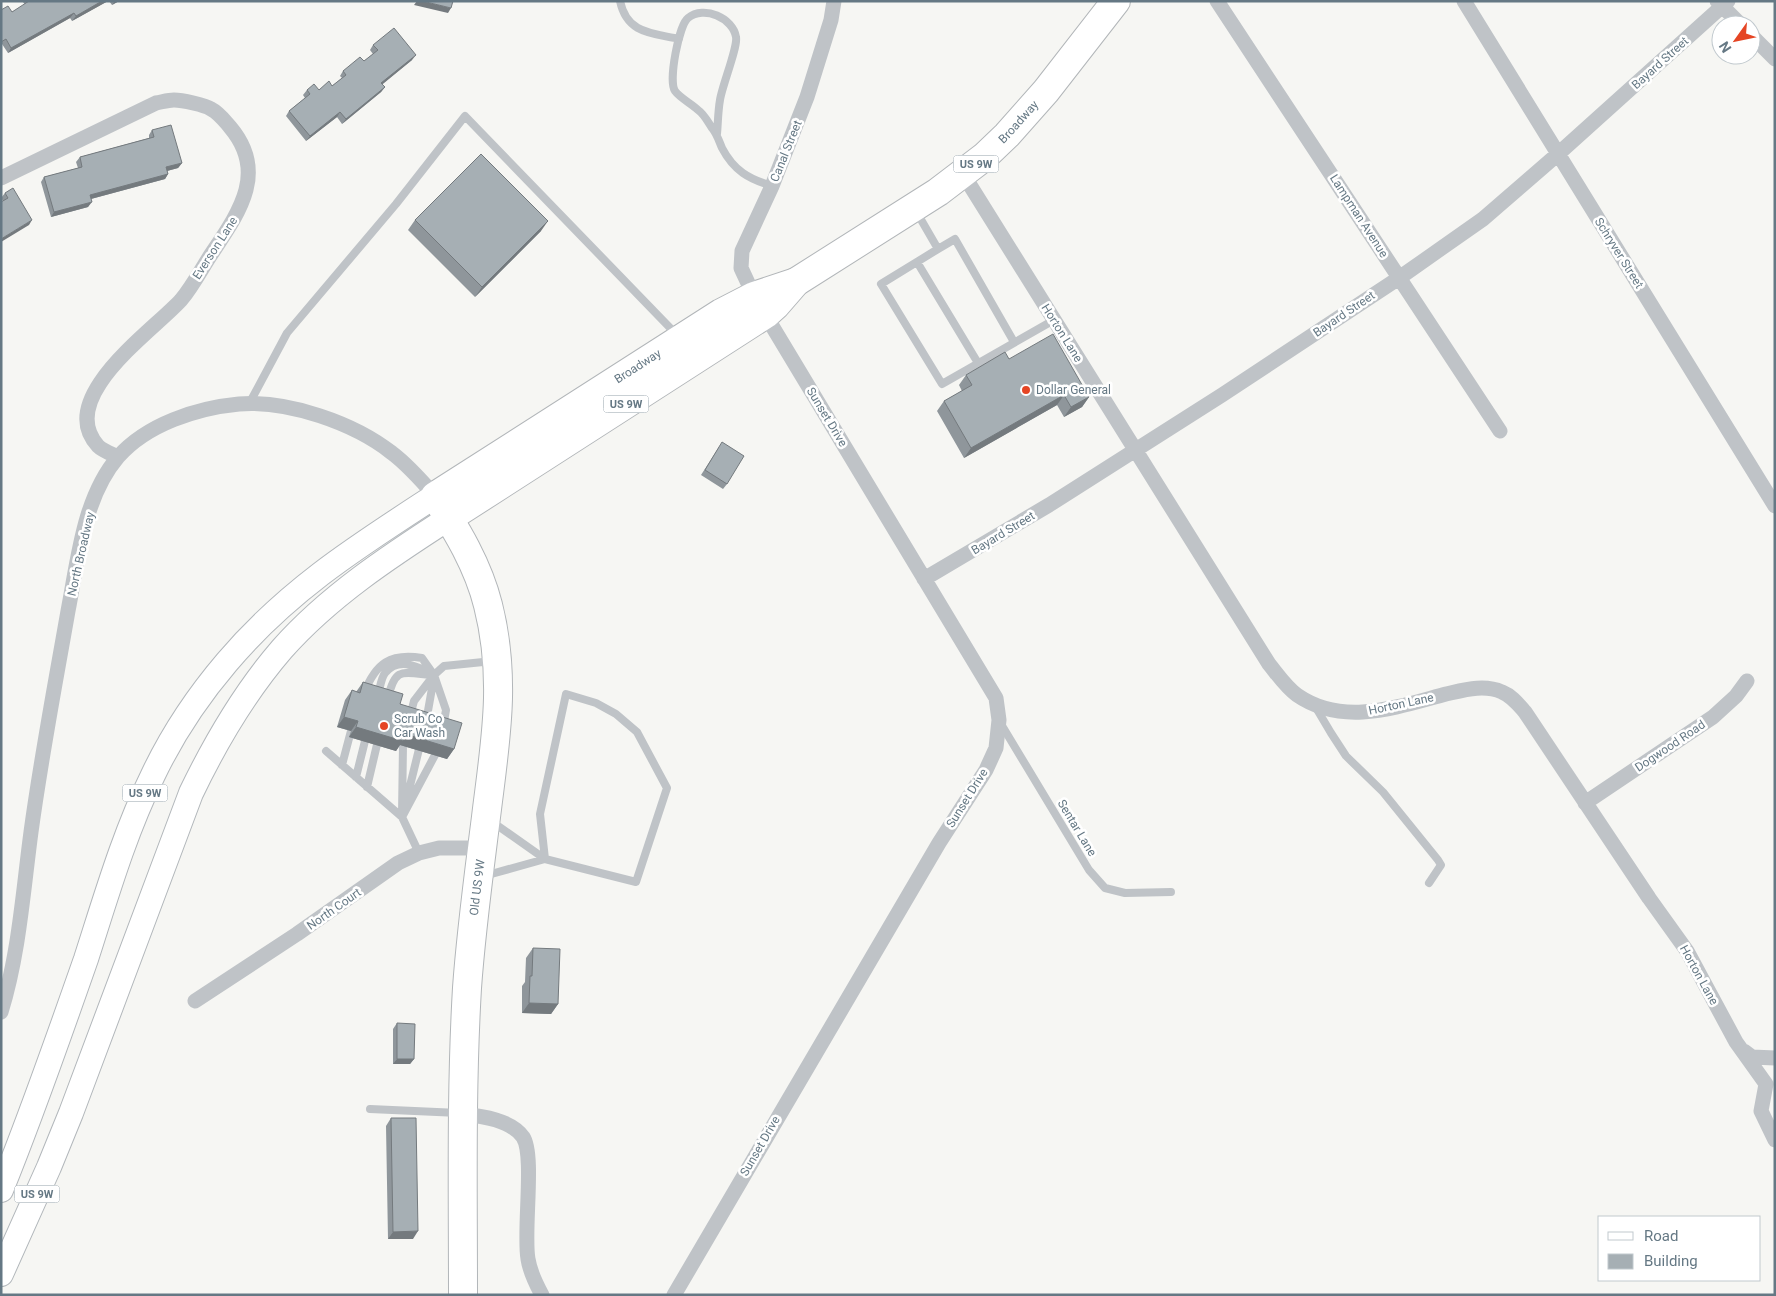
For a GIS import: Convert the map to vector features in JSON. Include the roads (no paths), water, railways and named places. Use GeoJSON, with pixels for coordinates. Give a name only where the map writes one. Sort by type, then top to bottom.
{"type":"FeatureCollection","features":[{"type":"Feature","properties":{"kind":"highway","name":"Broadway"},"geometry":{"type":"LineString","coordinates":[[435,496],[680,338],[760,305],[776,305],[796,282],[963,174],[1001,141],[1027,113],[1116,1]]}},
{"type":"Feature","properties":{"kind":"highway","name":"Broadway"},"geometry":{"type":"LineString","coordinates":[[450,518],[760,305]]}},
{"type":"Feature","properties":{"kind":"highway","name":"Old US 9W"},"geometry":{"type":"LineString","coordinates":[[435,496],[450,518],[468,551],[480,580],[490,612],[498,660],[498,723],[467,987],[463,1114],[463,1295]]}},
{"type":"Feature","properties":{"kind":"main road","name":"US 9W"},"geometry":{"type":"LineString","coordinates":[[1,1190],[52,1056],[134,819],[153,775],[174,735],[199,698],[227,662],[291,596],[344,555],[435,496]]}},
{"type":"Feature","properties":{"kind":"main road","name":"US 9W"},"geometry":{"type":"LineString","coordinates":[[1,1274],[24,1225],[71,1113],[191,793],[209,754],[254,684],[283,649],[313,618],[348,588],[450,518]]}},
{"type":"Feature","properties":{"kind":"street","name":"Canal Street"},"geometry":{"type":"LineString","coordinates":[[760,305],[741,268],[742,251],[772,186],[807,97],[831,20],[834,1]]}},
{"type":"Feature","properties":{"kind":"street","name":"Lampman Avenue"},"geometry":{"type":"LineString","coordinates":[[1217,1],[1500,431]]}},
{"type":"Feature","properties":{"kind":"street","name":"Schryver Street"},"geometry":{"type":"LineString","coordinates":[[1464,1],[1775,506]]}},
{"type":"Feature","properties":{"kind":"street","name":"Bayard Street"},"geometry":{"type":"LineString","coordinates":[[924,580],[1049,505],[1222,395],[1399,278],[1483,219],[1558,154],[1722,3]]}},
{"type":"Feature","properties":{"kind":"street"},"geometry":{"type":"LineString","coordinates":[[1722,3],[1732,15]]}},
{"type":"Feature","properties":{"kind":"street"},"geometry":{"type":"LineString","coordinates":[[1761,45],[1775,59]]}},
{"type":"Feature","properties":{"kind":"street","name":"Everson Lane"},"geometry":{"type":"LineString","coordinates":[[1,178],[156,103],[176,100],[210,108],[220,116],[238,137],[249,163],[248,186],[235,219],[182,299],[109,370],[98,384],[93,395],[87,420],[88,429],[99,447],[118,457]]}},
{"type":"Feature","properties":{"kind":"street","name":"Horton Lane"},"geometry":{"type":"LineString","coordinates":[[963,174],[1269,664],[1284,683],[1296,694],[1314,705],[1348,712],[1387,709],[1474,688],[1488,688],[1502,692],[1514,699],[1525,712],[1687,951],[1736,1042],[1766,1084],[1761,1111],[1775,1140]]}},
{"type":"Feature","properties":{"kind":"street","name":"Sunset Drive"},"geometry":{"type":"LineString","coordinates":[[674,1295],[919,877],[986,770],[996,748],[999,720],[996,698],[760,305]]}},
{"type":"Feature","properties":{"kind":"street","name":"North Broadway"},"geometry":{"type":"LineString","coordinates":[[1,1012],[10,983],[34,810],[78,561],[92,504],[107,472],[118,457],[134,441],[182,417],[223,406],[249,404],[273,406],[326,418],[372,438],[412,470],[435,496]]}},
{"type":"Feature","properties":{"kind":"street","name":"Dogwood Road"},"geometry":{"type":"LineString","coordinates":[[1585,803],[1713,717],[1736,696],[1747,681]]}},
{"type":"Feature","properties":{"kind":"street","name":"North Court"},"geometry":{"type":"LineString","coordinates":[[195,1001],[298,934],[398,863],[419,853],[452,847],[482,848]]}},
{"type":"Feature","properties":{"kind":"street"},"geometry":{"type":"LineString","coordinates":[[1744,1051],[1752,1056],[1775,1058]]}},
{"type":"Feature","properties":{"kind":"street"},"geometry":{"type":"LineString","coordinates":[[463,1114],[488,1118],[508,1124],[523,1137],[528,1156],[526,1230],[528,1259],[535,1282],[542,1295]]}},
{"type":"Feature","properties":{"kind":"lane"},"geometry":{"type":"LineString","coordinates":[[620,1],[630,23],[639,30],[679,39]]}},
{"type":"Feature","properties":{"kind":"lane"},"geometry":{"type":"LineString","coordinates":[[717,134],[720,100],[737,40],[734,29],[723,18],[710,13],[699,13],[687,18],[681,28],[671,78],[674,90],[701,111],[717,134],[723,150],[739,171],[750,179],[772,186]]}},
{"type":"Feature","properties":{"kind":"lane"},"geometry":{"type":"LineString","coordinates":[[249,404],[287,333],[396,204],[465,116],[680,338]]}},
{"type":"Feature","properties":{"kind":"lane"},"geometry":{"type":"LineString","coordinates":[[914,207],[938,249]]}},
{"type":"Feature","properties":{"kind":"lane"},"geometry":{"type":"LineString","coordinates":[[1014,342],[955,239],[881,284],[942,384],[1054,320]]}},
{"type":"Feature","properties":{"kind":"lane"},"geometry":{"type":"LineString","coordinates":[[917,262],[978,363]]}},
{"type":"Feature","properties":{"kind":"lane"},"geometry":{"type":"LineString","coordinates":[[361,703],[370,678],[382,664],[400,656],[422,658],[434,675],[446,710],[444,720],[435,755],[402,817]]}},
{"type":"Feature","properties":{"kind":"lane"},"geometry":{"type":"LineString","coordinates":[[402,817],[403,746],[414,701],[434,675],[444,666],[498,660]]}},
{"type":"Feature","properties":{"kind":"lane"},"geometry":{"type":"LineString","coordinates":[[374,707],[383,678],[386,672],[393,667],[408,664],[434,675]]}},
{"type":"Feature","properties":{"kind":"lane"},"geometry":{"type":"LineString","coordinates":[[385,710],[391,683],[396,676],[402,673],[434,675]]}},
{"type":"Feature","properties":{"kind":"lane"},"geometry":{"type":"LineString","coordinates":[[402,817],[425,724],[434,675]]}},
{"type":"Feature","properties":{"kind":"lane"},"geometry":{"type":"LineString","coordinates":[[486,817],[545,860],[636,882],[667,788],[637,732],[616,714],[596,703],[566,694],[540,814],[545,860]]}},
{"type":"Feature","properties":{"kind":"lane"},"geometry":{"type":"LineString","coordinates":[[1314,705],[1330,734],[1346,756],[1383,792],[1438,860],[1441,865],[1429,883]]}},
{"type":"Feature","properties":{"kind":"lane"},"geometry":{"type":"LineString","coordinates":[[342,765],[355,720]]}},
{"type":"Feature","properties":{"kind":"lane","name":"Sentar Lane"},"geometry":{"type":"LineString","coordinates":[[999,720],[1088,870],[1105,888],[1125,893],[1171,892]]}},
{"type":"Feature","properties":{"kind":"lane"},"geometry":{"type":"LineString","coordinates":[[356,777],[369,724]]}},
{"type":"Feature","properties":{"kind":"lane"},"geometry":{"type":"LineString","coordinates":[[367,787],[381,727]]}},
{"type":"Feature","properties":{"kind":"lane"},"geometry":{"type":"LineString","coordinates":[[326,751],[402,817],[419,853]]}},
{"type":"Feature","properties":{"kind":"lane"},"geometry":{"type":"LineString","coordinates":[[479,877],[545,860]]}},
{"type":"Feature","properties":{"kind":"lane"},"geometry":{"type":"LineString","coordinates":[[370,1109],[463,1114]]}},
{"type":"Feature","properties":{"kind":"place","name":"Dollar General"},"geometry":{"type":"Point","coordinates":[1026,390]}},
{"type":"Feature","properties":{"kind":"place","name":"Scrub Co Car Wash"},"geometry":{"type":"Point","coordinates":[384,726]}}]}
